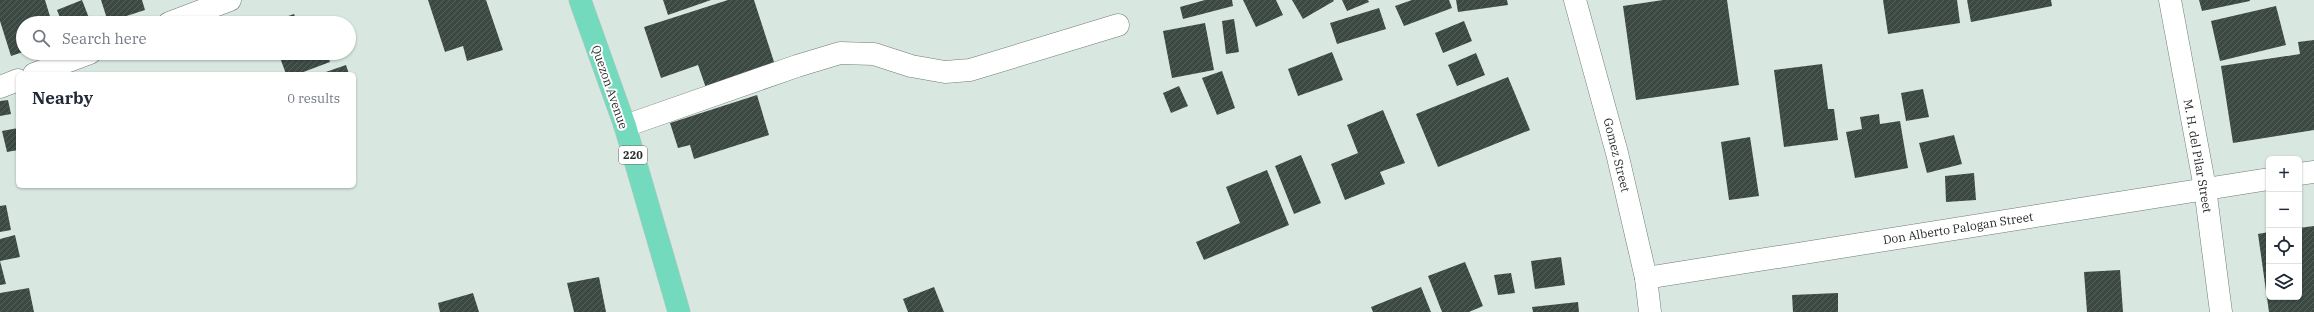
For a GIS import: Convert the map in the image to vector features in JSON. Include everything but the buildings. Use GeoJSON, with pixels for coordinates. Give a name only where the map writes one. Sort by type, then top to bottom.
{"type":"FeatureCollection","features":[{"type":"Feature","properties":{"kind":"main road","name":"Quezon Avenue"},"geometry":{"type":"LineString","coordinates":[[580,0],[625,126],[679,312]]}},
{"type":"Feature","properties":{"kind":"street"},"geometry":{"type":"LineString","coordinates":[[188,16],[230,0]]}},
{"type":"Feature","properties":{"kind":"street","name":"Gomez Street"},"geometry":{"type":"LineString","coordinates":[[1575,0],[1617,153],[1646,278],[1650,312]]}},
{"type":"Feature","properties":{"kind":"street","name":"M. H. del Pilar Street"},"geometry":{"type":"LineString","coordinates":[[2170,0],[2205,188],[2221,312]]}},
{"type":"Feature","properties":{"kind":"street"},"geometry":{"type":"LineString","coordinates":[[625,126],[797,66],[840,53],[874,54],[911,66],[945,72],[970,70],[1118,24]]}},
{"type":"Feature","properties":{"kind":"street"},"geometry":{"type":"LineString","coordinates":[[39,72],[71,60]]}},
{"type":"Feature","properties":{"kind":"street"},"geometry":{"type":"LineString","coordinates":[[0,87],[16,81]]}},
{"type":"Feature","properties":{"kind":"street"},"geometry":{"type":"LineString","coordinates":[[2302,174],[2314,172]]}},
{"type":"Feature","properties":{"kind":"street","name":"Don Alberto Palogan Street"},"geometry":{"type":"LineString","coordinates":[[1646,278],[2266,179]]}}]}
